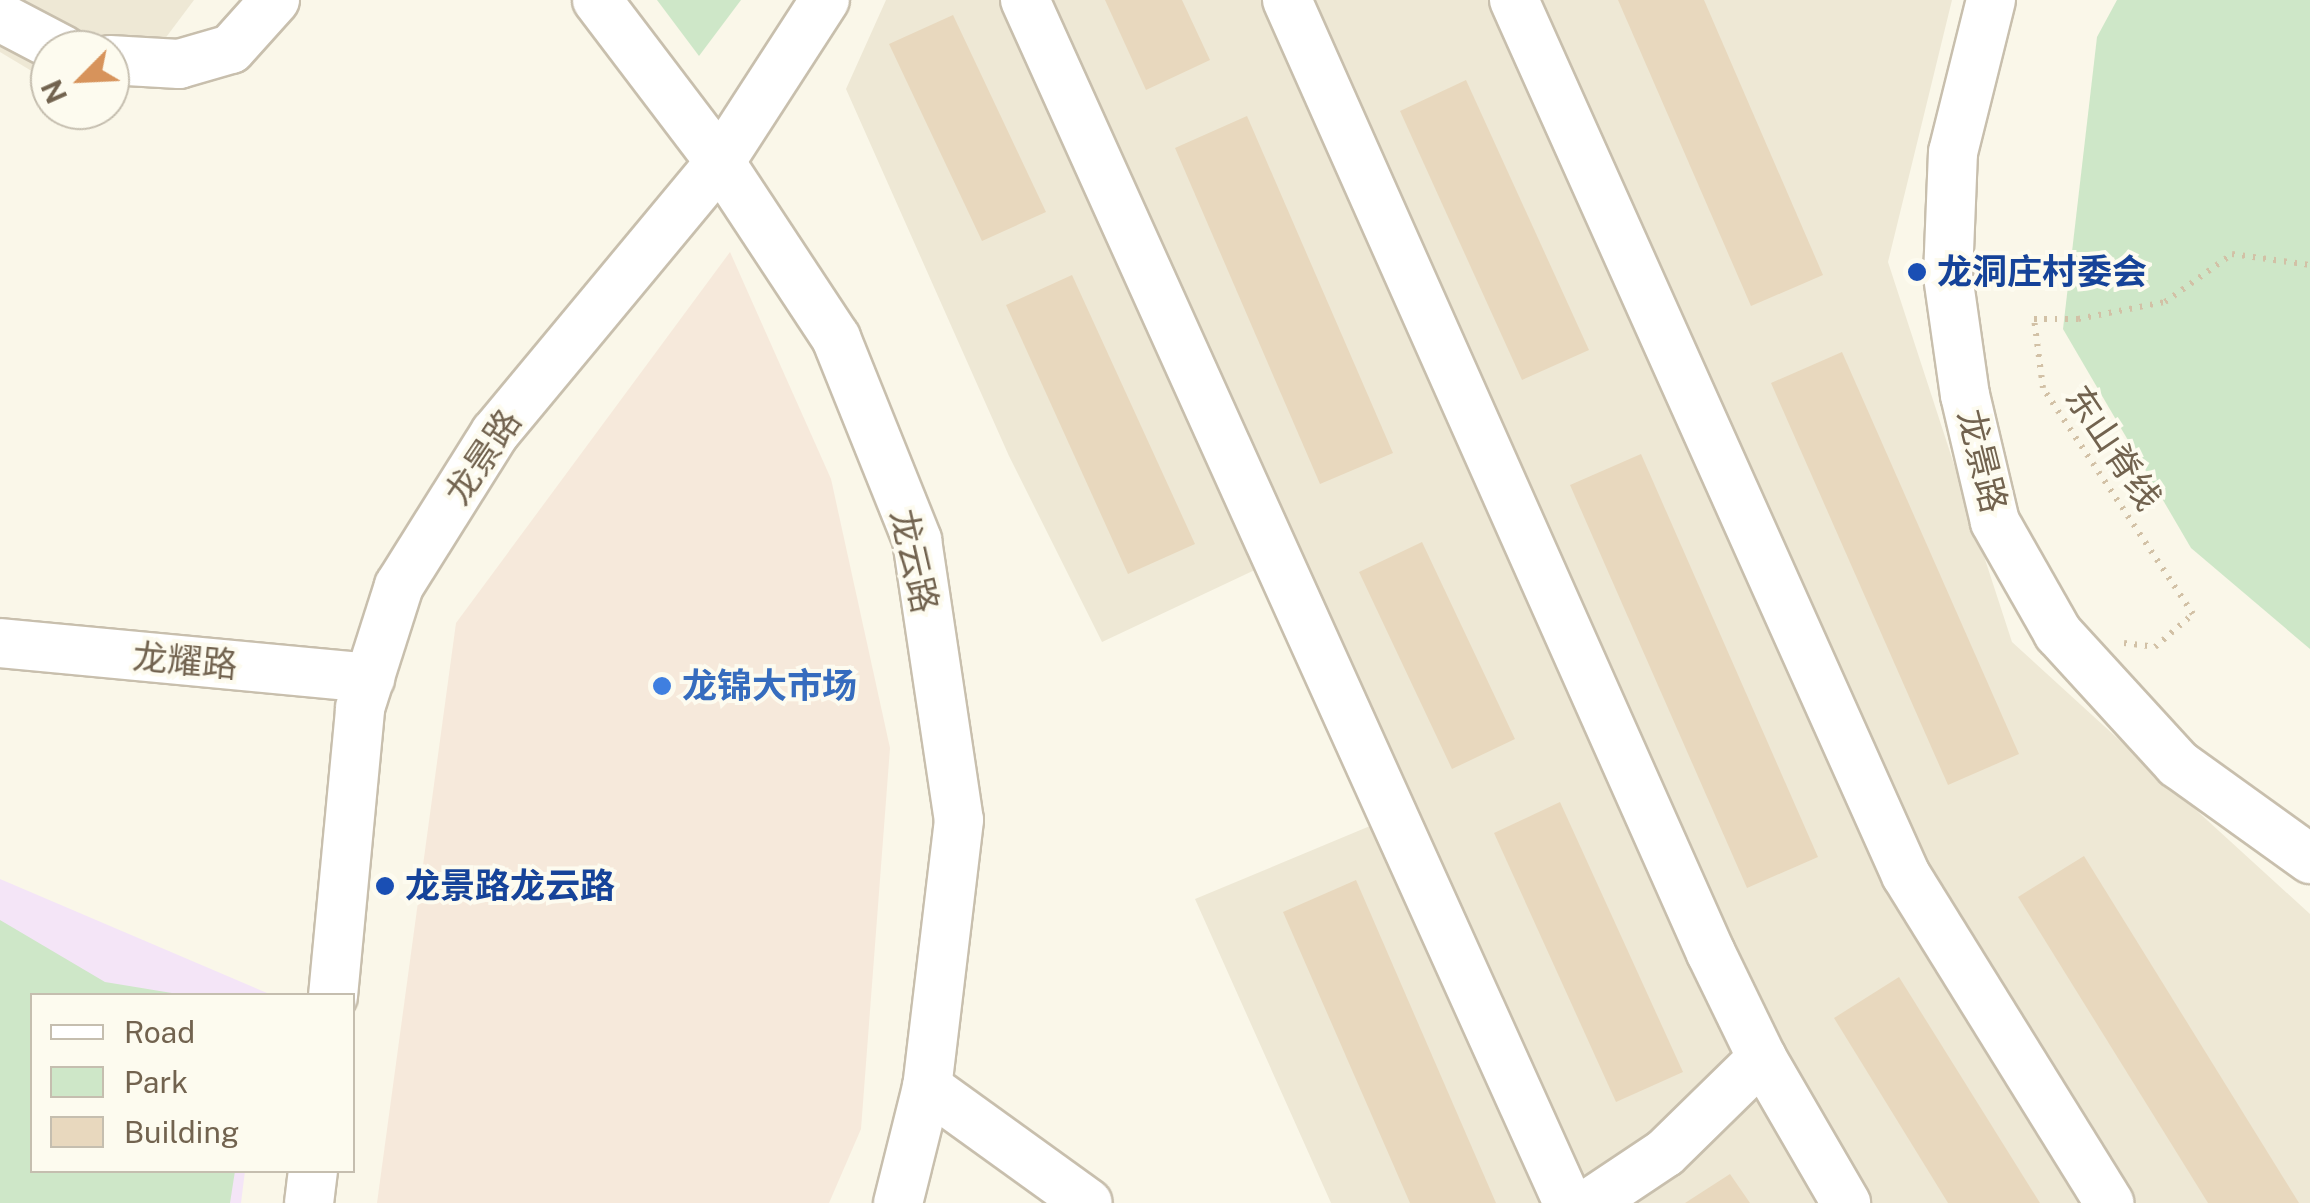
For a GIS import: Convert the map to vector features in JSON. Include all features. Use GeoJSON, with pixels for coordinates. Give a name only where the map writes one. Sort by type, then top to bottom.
{"type":"FeatureCollection","features":[{"type":"Feature","properties":{"kind":"street"},"geometry":{"type":"LineString","coordinates":[[130,61],[178,64],[231,49],[274,0]]}},
{"type":"Feature","properties":{"kind":"street","name":"龙云路"},"geometry":{"type":"LineString","coordinates":[[597,0],[720,162],[836,338],[917,540],[958,820],[927,1087],[898,1203]]}},
{"type":"Feature","properties":{"kind":"street","name":"龙景路"},"geometry":{"type":"LineString","coordinates":[[333,993],[360,708],[399,586],[495,433],[720,162],[826,0]]}},
{"type":"Feature","properties":{"kind":"street"},"geometry":{"type":"LineString","coordinates":[[1025,0],[1568,1203]]}},
{"type":"Feature","properties":{"kind":"street"},"geometry":{"type":"LineString","coordinates":[[1287,0],[1762,1058],[1846,1203]]}},
{"type":"Feature","properties":{"kind":"street"},"geometry":{"type":"LineString","coordinates":[[1514,0],[1906,874],[2109,1203]]}},
{"type":"Feature","properties":{"kind":"street","name":"龙景路"},"geometry":{"type":"LineString","coordinates":[[1991,0],[1953,152],[1948,276],[1965,395],[1995,522],[2058,633],[2178,764],[2310,859]]}},
{"type":"Feature","properties":{"kind":"street"},"geometry":{"type":"LineString","coordinates":[[0,16],[30,32]]}},
{"type":"Feature","properties":{"kind":"street","name":"龙耀路"},"geometry":{"type":"LineString","coordinates":[[0,643],[370,678]]}},
{"type":"Feature","properties":{"kind":"street"},"geometry":{"type":"LineString","coordinates":[[1590,1203],[1665,1153],[1762,1058]]}},
{"type":"Feature","properties":{"kind":"street"},"geometry":{"type":"LineString","coordinates":[[927,1087],[1088,1203]]}},
{"type":"Feature","properties":{"kind":"street"},"geometry":{"type":"LineString","coordinates":[[309,1203],[312,1173]]}},
{"type":"Feature","properties":{"kind":"path","name":"东山脊线"},"geometry":{"type":"LineString","coordinates":[[2058,633],[2155,647],[2193,614],[2043,388],[2034,319],[2078,319],[2164,302],[2232,254],[2310,265]]}},
{"type":"Feature","properties":{"kind":"shaded area"},"geometry":{"type":"Polygon","coordinates":[[[0,0],[194,0],[130,85],[130,30],[30,30],[30,70],[0,52],[0,0]]]}},
{"type":"Feature","properties":{"kind":"shaded area"},"geometry":{"type":"Polygon","coordinates":[[[886,0],[1952,0],[1888,262],[2012,642],[2310,914],[2310,1203],[1331,1203],[1195,899],[1370,826],[1259,568],[1102,642],[1009,456],[846,89],[886,0]]]}},
{"type":"Feature","properties":{"kind":"shaded area","name":"龙锦大市场"},"geometry":{"type":"Polygon","coordinates":[[[730,252],[831,479],[890,748],[861,1129],[829,1203],[377,1203],[456,623],[730,252]]]}},
{"type":"Feature","properties":{"kind":"shaded area"},"geometry":{"type":"Polygon","coordinates":[[[0,879],[267,993],[30,993],[30,1173],[245,1173],[241,1203],[0,1203],[0,879]]]}},
{"type":"Feature","properties":{"kind":"green space"},"geometry":{"type":"Polygon","coordinates":[[[657,0],[741,0],[699,56],[657,0]]]}},
{"type":"Feature","properties":{"kind":"green space"},"geometry":{"type":"Polygon","coordinates":[[[2117,0],[2310,0],[2310,649],[2191,548],[2063,329],[2097,37],[2117,0]]]}},
{"type":"Feature","properties":{"kind":"green space"},"geometry":{"type":"Polygon","coordinates":[[[0,920],[105,982],[172,993],[30,993],[30,1173],[235,1173],[230,1203],[0,1203],[0,920]]]}},
{"type":"Feature","properties":{"kind":"building"},"geometry":{"type":"Polygon","coordinates":[[[1105,0],[1182,0],[1210,60],[1146,90],[1105,0]]]}},
{"type":"Feature","properties":{"kind":"building"},"geometry":{"type":"Polygon","coordinates":[[[1618,0],[1704,0],[1823,275],[1751,306],[1618,0]]]}},
{"type":"Feature","properties":{"kind":"building"},"geometry":{"type":"Polygon","coordinates":[[[953,15],[1046,212],[982,241],[889,44],[953,15]]]}},
{"type":"Feature","properties":{"kind":"building"},"geometry":{"type":"Polygon","coordinates":[[[1466,80],[1589,350],[1522,380],[1400,111],[1466,80]]]}},
{"type":"Feature","properties":{"kind":"building"},"geometry":{"type":"Polygon","coordinates":[[[1247,116],[1393,453],[1320,484],[1175,148],[1247,116]]]}},
{"type":"Feature","properties":{"kind":"building"},"geometry":{"type":"Polygon","coordinates":[[[1072,275],[1195,544],[1128,574],[1006,305],[1072,275]]]}},
{"type":"Feature","properties":{"kind":"building"},"geometry":{"type":"Polygon","coordinates":[[[1842,352],[2019,754],[1948,785],[1771,383],[1842,352]]]}},
{"type":"Feature","properties":{"kind":"building"},"geometry":{"type":"Polygon","coordinates":[[[1641,454],[1818,857],[1747,888],[1570,485],[1641,454]]]}},
{"type":"Feature","properties":{"kind":"building"},"geometry":{"type":"Polygon","coordinates":[[[1422,542],[1515,739],[1452,769],[1359,572],[1422,542]]]}},
{"type":"Feature","properties":{"kind":"building"},"geometry":{"type":"Polygon","coordinates":[[[1560,802],[1683,1072],[1616,1102],[1494,833],[1560,802]]]}},
{"type":"Feature","properties":{"kind":"building"},"geometry":{"type":"Polygon","coordinates":[[[2084,856],[2299,1203],[2208,1203],[2018,897],[2084,856]]]}},
{"type":"Feature","properties":{"kind":"building"},"geometry":{"type":"Polygon","coordinates":[[[1356,880],[1496,1203],[1410,1203],[1283,912],[1356,880]]]}},
{"type":"Feature","properties":{"kind":"building"},"geometry":{"type":"Polygon","coordinates":[[[1899,977],[2040,1203],[1948,1203],[1834,1018],[1899,977]]]}},
{"type":"Feature","properties":{"kind":"building"},"geometry":{"type":"Polygon","coordinates":[[[1730,1174],[1750,1203],[1685,1203],[1730,1174]]]}},
{"type":"Feature","properties":{"kind":"place","name":"龙洞庄村委会"},"geometry":{"type":"Point","coordinates":[1917,272]}},
{"type":"Feature","properties":{"kind":"place","name":"龙锦大市场"},"geometry":{"type":"Point","coordinates":[662,686]}},
{"type":"Feature","properties":{"kind":"place","name":"龙景路龙云路"},"geometry":{"type":"Point","coordinates":[385,886]}}]}
